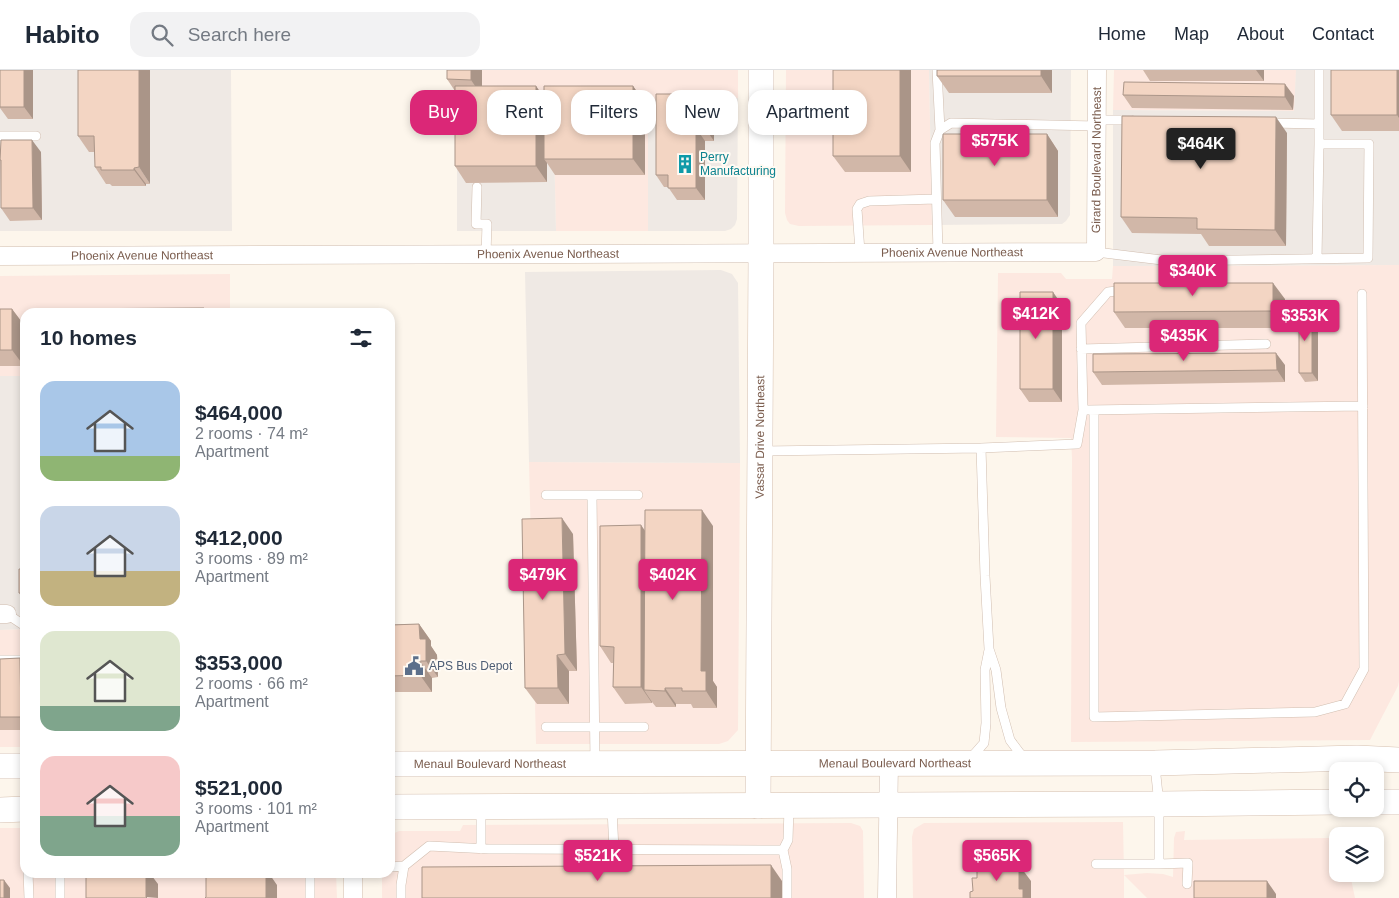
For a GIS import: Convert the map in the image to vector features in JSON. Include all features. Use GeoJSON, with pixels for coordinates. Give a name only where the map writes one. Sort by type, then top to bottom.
{"type":"FeatureCollection","features":[{"type":"Feature","properties":{"kind":"main road","name":"Vassar Drive Northeast"},"geometry":{"type":"LineString","coordinates":[[758,806],[761,70]]}},
{"type":"Feature","properties":{"kind":"main road","name":"Menaul Boulevard Northeast"},"geometry":{"type":"LineString","coordinates":[[395,764],[1155,763],[1357,758],[1399,760]]}},
{"type":"Feature","properties":{"kind":"main road"},"geometry":{"type":"LineString","coordinates":[[0,766],[20,766]]}},
{"type":"Feature","properties":{"kind":"main road"},"geometry":{"type":"LineString","coordinates":[[395,807],[1329,802]]}},
{"type":"Feature","properties":{"kind":"main road"},"geometry":{"type":"LineString","coordinates":[[1384,802],[1399,802]]}},
{"type":"Feature","properties":{"kind":"main road"},"geometry":{"type":"LineString","coordinates":[[0,810],[20,810]]}},
{"type":"Feature","properties":{"kind":"street","name":"Girard Boulevard Northeast"},"geometry":{"type":"LineString","coordinates":[[1096,252],[1097,70]]}},
{"type":"Feature","properties":{"kind":"street","name":"Phoenix Avenue Northeast"},"geometry":{"type":"LineString","coordinates":[[0,256],[1096,252]]}},
{"type":"Feature","properties":{"kind":"street"},"geometry":{"type":"LineString","coordinates":[[887,898],[889,762]]}},
{"type":"Feature","properties":{"kind":"street"},"geometry":{"type":"LineString","coordinates":[[353,878],[353,898]]}},
{"type":"Feature","properties":{"kind":"lane"},"geometry":{"type":"LineString","coordinates":[[937,70],[940,130],[935,143],[938,252]]}},
{"type":"Feature","properties":{"kind":"lane"},"geometry":{"type":"LineString","coordinates":[[1317,259],[1320,70]]}},
{"type":"Feature","properties":{"kind":"lane"},"geometry":{"type":"LineString","coordinates":[[940,130],[951,123],[1096,123],[1139,120]]}},
{"type":"Feature","properties":{"kind":"lane"},"geometry":{"type":"LineString","coordinates":[[1262,123],[1319,124]]}},
{"type":"Feature","properties":{"kind":"lane"},"geometry":{"type":"LineString","coordinates":[[0,136],[36,136]]}},
{"type":"Feature","properties":{"kind":"lane"},"geometry":{"type":"LineString","coordinates":[[1096,252],[1170,261],[1368,258],[1369,144],[1319,144]]}},
{"type":"Feature","properties":{"kind":"lane"},"geometry":{"type":"LineString","coordinates":[[477,187],[476,224],[490,224],[486,254]]}},
{"type":"Feature","properties":{"kind":"lane"},"geometry":{"type":"LineString","coordinates":[[860,252],[857,209],[860,204],[869,201],[936,200]]}},
{"type":"Feature","properties":{"kind":"lane"},"geometry":{"type":"LineString","coordinates":[[760,451],[982,448],[1076,444],[1083,410],[1081,323],[1108,292],[1134,290]]}},
{"type":"Feature","properties":{"kind":"lane"},"geometry":{"type":"LineString","coordinates":[[1094,410],[1094,718],[1315,712],[1345,704],[1364,669],[1362,294]]}},
{"type":"Feature","properties":{"kind":"lane"},"geometry":{"type":"LineString","coordinates":[[1081,349],[1266,344]]}},
{"type":"Feature","properties":{"kind":"lane"},"geometry":{"type":"LineString","coordinates":[[1083,410],[1363,406]]}},
{"type":"Feature","properties":{"kind":"lane"},"geometry":{"type":"LineString","coordinates":[[967,763],[984,743],[986,723],[985,670],[989,648],[982,448]]}},
{"type":"Feature","properties":{"kind":"lane"},"geometry":{"type":"LineString","coordinates":[[546,495],[638,495]]}},
{"type":"Feature","properties":{"kind":"lane"},"geometry":{"type":"LineString","coordinates":[[592,495],[595,763]]}},
{"type":"Feature","properties":{"kind":"lane"},"geometry":{"type":"LineString","coordinates":[[4,614],[20,623]]}},
{"type":"Feature","properties":{"kind":"lane"},"geometry":{"type":"LineString","coordinates":[[989,648],[996,670],[1001,708],[1010,740],[1027,763]]}},
{"type":"Feature","properties":{"kind":"lane"},"geometry":{"type":"LineString","coordinates":[[0,660],[20,660]]}},
{"type":"Feature","properties":{"kind":"lane"},"geometry":{"type":"LineString","coordinates":[[546,728],[644,727]]}},
{"type":"Feature","properties":{"kind":"lane"},"geometry":{"type":"LineString","coordinates":[[1155,763],[1159,804],[1159,864]]}},
{"type":"Feature","properties":{"kind":"lane"},"geometry":{"type":"LineString","coordinates":[[787,898],[787,869],[783,850],[788,840],[789,805]]}},
{"type":"Feature","properties":{"kind":"lane"},"geometry":{"type":"LineString","coordinates":[[481,806],[482,849]]}},
{"type":"Feature","properties":{"kind":"lane"},"geometry":{"type":"LineString","coordinates":[[611,806],[614,850]]}},
{"type":"Feature","properties":{"kind":"lane"},"geometry":{"type":"LineString","coordinates":[[395,866],[404,866],[429,846],[482,849],[783,850]]}},
{"type":"Feature","properties":{"kind":"lane"},"geometry":{"type":"LineString","coordinates":[[1096,864],[1188,863],[1186,884]]}},
{"type":"Feature","properties":{"kind":"lane"},"geometry":{"type":"LineString","coordinates":[[400,898],[404,866]]}},
{"type":"Feature","properties":{"kind":"lane"},"geometry":{"type":"LineString","coordinates":[[28,878],[29,898]]}},
{"type":"Feature","properties":{"kind":"lane"},"geometry":{"type":"LineString","coordinates":[[60,878],[60,898]]}},
{"type":"Feature","properties":{"kind":"lane"},"geometry":{"type":"LineString","coordinates":[[310,878],[310,898]]}},
{"type":"Feature","properties":{"kind":"shaded area"},"geometry":{"type":"Polygon","coordinates":[[[0,70],[231,70],[232,231],[0,231],[0,70]]]}},
{"type":"Feature","properties":{"kind":"shaded area"},"geometry":{"type":"Polygon","coordinates":[[[458,70],[738,70],[738,90],[666,90],[666,100],[656,100],[656,90],[571,90],[571,135],[649,135],[648,231],[556,231],[554,135],[561,135],[561,90],[487,90],[487,99],[477,99],[477,90],[457,90],[458,70]]]}},
{"type":"Feature","properties":{"kind":"shaded area"},"geometry":{"type":"Polygon","coordinates":[[[786,70],[929,70],[932,225],[799,226],[790,224],[785,213],[786,135],[867,135],[867,90],[786,90],[786,70]]]}},
{"type":"Feature","properties":{"kind":"shaded area"},"geometry":{"type":"Polygon","coordinates":[[[929,70],[1071,70],[1070,215],[1066,221],[1062,224],[932,225],[929,70]]]}},
{"type":"Feature","properties":{"kind":"shaded area"},"geometry":{"type":"Polygon","coordinates":[[[1114,70],[1296,70],[1295,111],[1113,110],[1114,70]]]}},
{"type":"Feature","properties":{"kind":"shaded area"},"geometry":{"type":"Polygon","coordinates":[[[1296,70],[1399,70],[1399,265],[1113,266],[1113,110],[1294,111],[1296,70]]]}},
{"type":"Feature","properties":{"kind":"shaded area"},"geometry":{"type":"Polygon","coordinates":[[[477,99],[487,99],[487,135],[554,135],[556,231],[457,231],[457,135],[477,135],[477,99]]]}},
{"type":"Feature","properties":{"kind":"shaded area"},"geometry":{"type":"Polygon","coordinates":[[[656,100],[666,100],[666,135],[738,135],[737,219],[731,229],[725,231],[648,231],[648,135],[656,135],[656,100]]]}},
{"type":"Feature","properties":{"kind":"shaded area"},"geometry":{"type":"Polygon","coordinates":[[[1399,265],[1399,681],[1370,740],[1071,742],[1071,438],[996,437],[998,273],[1061,273],[1066,279],[1112,279],[1113,266],[1399,265]]]}},
{"type":"Feature","properties":{"kind":"shaded area"},"geometry":{"type":"Polygon","coordinates":[[[721,270],[732,274],[738,283],[740,463],[529,462],[525,272],[721,270]]]}},
{"type":"Feature","properties":{"kind":"shaded area"},"geometry":{"type":"Polygon","coordinates":[[[230,274],[230,308],[20,308],[20,376],[0,376],[0,276],[230,274]]]}},
{"type":"Feature","properties":{"kind":"shaded area"},"geometry":{"type":"Polygon","coordinates":[[[0,376],[20,376],[20,629],[0,630],[0,376]]]}},
{"type":"Feature","properties":{"kind":"shaded area"},"geometry":{"type":"Polygon","coordinates":[[[529,462],[740,463],[738,730],[728,741],[719,744],[536,744],[529,462]]]}},
{"type":"Feature","properties":{"kind":"shaded area"},"geometry":{"type":"Polygon","coordinates":[[[20,629],[20,747],[0,747],[0,630],[20,629]]]}},
{"type":"Feature","properties":{"kind":"shaded area"},"geometry":{"type":"Polygon","coordinates":[[[1123,822],[1124,898],[913,898],[912,837],[914,829],[924,823],[1123,822]]]}},
{"type":"Feature","properties":{"kind":"shaded area"},"geometry":{"type":"Polygon","coordinates":[[[851,823],[860,826],[863,831],[864,898],[382,898],[382,878],[395,878],[395,833],[399,831],[460,831],[463,825],[851,823]]]}},
{"type":"Feature","properties":{"kind":"shaded area"},"geometry":{"type":"Polygon","coordinates":[[[0,828],[20,828],[20,878],[336,878],[337,898],[0,898],[0,828]]]}},
{"type":"Feature","properties":{"kind":"shaded area"},"geometry":{"type":"Polygon","coordinates":[[[1185,831],[1184,840],[1329,838],[1329,882],[1352,882],[1355,898],[1147,898],[1124,875],[1147,873],[1173,877],[1174,838],[1176,832],[1185,831]]]}},
{"type":"Feature","properties":{"kind":"building"},"geometry":{"type":"Polygon","coordinates":[[[0,70],[24,70],[24,107],[0,107],[0,70]]]}},
{"type":"Feature","properties":{"kind":"building"},"geometry":{"type":"Polygon","coordinates":[[[78,70],[139,70],[139,167],[134,168],[134,170],[101,170],[101,167],[95,167],[94,136],[78,136],[78,70]]]}},
{"type":"Feature","properties":{"kind":"building"},"geometry":{"type":"Polygon","coordinates":[[[447,70],[471,70],[471,80],[447,79],[447,70]]]}},
{"type":"Feature","properties":{"kind":"building"},"geometry":{"type":"Polygon","coordinates":[[[833,70],[900,70],[900,156],[833,156],[833,135],[867,135],[867,90],[833,90],[833,70]]]}},
{"type":"Feature","properties":{"kind":"building"},"geometry":{"type":"Polygon","coordinates":[[[937,70],[1041,70],[1041,76],[937,76],[937,70]]]}},
{"type":"Feature","properties":{"kind":"building"},"geometry":{"type":"Polygon","coordinates":[[[1331,70],[1397,70],[1397,115],[1331,115],[1331,70]]]}},
{"type":"Feature","properties":{"kind":"building"},"geometry":{"type":"Polygon","coordinates":[[[1124,82],[1285,84],[1285,97],[1123,95],[1124,82]]]}},
{"type":"Feature","properties":{"kind":"building"},"geometry":{"type":"Polygon","coordinates":[[[455,86],[536,86],[536,90],[487,90],[487,135],[536,135],[536,166],[455,166],[455,135],[477,135],[477,90],[455,90],[455,86]]]}},
{"type":"Feature","properties":{"kind":"building"},"geometry":{"type":"Polygon","coordinates":[[[544,86],[633,86],[633,90],[571,90],[571,135],[633,135],[633,159],[544,159],[544,135],[561,135],[561,90],[544,90],[544,86]]]}},
{"type":"Feature","properties":{"kind":"building"},"geometry":{"type":"Polygon","coordinates":[[[656,94],[666,94],[666,135],[696,135],[696,188],[668,188],[668,175],[656,175],[656,94]]]}},
{"type":"Feature","properties":{"kind":"building"},"geometry":{"type":"Polygon","coordinates":[[[1122,116],[1276,117],[1275,230],[1197,229],[1197,218],[1121,217],[1122,116]]]}},
{"type":"Feature","properties":{"kind":"building"},"geometry":{"type":"Polygon","coordinates":[[[943,134],[1047,134],[1047,200],[943,200],[943,134]]]}},
{"type":"Feature","properties":{"kind":"building"},"geometry":{"type":"Polygon","coordinates":[[[1,140],[32,140],[33,208],[1,208],[1,140]]]}},
{"type":"Feature","properties":{"kind":"building"},"geometry":{"type":"Polygon","coordinates":[[[1114,283],[1273,283],[1273,311],[1114,312],[1114,283]]]}},
{"type":"Feature","properties":{"kind":"building"},"geometry":{"type":"Polygon","coordinates":[[[1020,292],[1053,292],[1053,389],[1020,389],[1020,292]]]}},
{"type":"Feature","properties":{"kind":"building"},"geometry":{"type":"Polygon","coordinates":[[[0,309],[12,309],[12,350],[0,350],[0,309]]]}},
{"type":"Feature","properties":{"kind":"building"},"geometry":{"type":"Polygon","coordinates":[[[1299,310],[1312,310],[1312,373],[1299,373],[1299,310]]]}},
{"type":"Feature","properties":{"kind":"building"},"geometry":{"type":"Polygon","coordinates":[[[1276,353],[1277,370],[1093,372],[1093,354],[1276,353]]]}},
{"type":"Feature","properties":{"kind":"building"},"geometry":{"type":"Polygon","coordinates":[[[645,510],[702,510],[701,671],[706,671],[706,691],[682,691],[682,688],[665,688],[665,691],[644,690],[645,510]]]}},
{"type":"Feature","properties":{"kind":"building"},"geometry":{"type":"Polygon","coordinates":[[[562,518],[565,654],[557,655],[558,688],[525,688],[522,519],[562,518]]]}},
{"type":"Feature","properties":{"kind":"building"},"geometry":{"type":"Polygon","coordinates":[[[641,525],[641,687],[613,687],[614,647],[600,646],[600,526],[641,525]]]}},
{"type":"Feature","properties":{"kind":"building"},"geometry":{"type":"Polygon","coordinates":[[[19,569],[20,569],[20,593],[19,569]]]}},
{"type":"Feature","properties":{"kind":"building"},"geometry":{"type":"Polygon","coordinates":[[[419,624],[420,639],[426,639],[426,661],[420,661],[420,675],[395,676],[395,625],[419,624]]]}},
{"type":"Feature","properties":{"kind":"building"},"geometry":{"type":"Polygon","coordinates":[[[20,658],[20,717],[0,717],[0,659],[20,658]]]}},
{"type":"Feature","properties":{"kind":"building"},"geometry":{"type":"Polygon","coordinates":[[[771,865],[771,898],[422,898],[422,867],[771,865]]]}},
{"type":"Feature","properties":{"kind":"building"},"geometry":{"type":"Polygon","coordinates":[[[977,865],[1019,865],[1019,889],[1023,889],[1023,898],[970,898],[970,892],[973,891],[972,878],[977,878],[977,865]]]}},
{"type":"Feature","properties":{"kind":"building"},"geometry":{"type":"Polygon","coordinates":[[[86,878],[146,878],[147,898],[86,898],[86,878]]]}},
{"type":"Feature","properties":{"kind":"building"},"geometry":{"type":"Polygon","coordinates":[[[206,878],[266,878],[266,898],[206,897],[206,878]]]}},
{"type":"Feature","properties":{"kind":"building"},"geometry":{"type":"Polygon","coordinates":[[[0,880],[4,880],[4,898],[0,898],[0,880]]]}},
{"type":"Feature","properties":{"kind":"building"},"geometry":{"type":"Polygon","coordinates":[[[1194,881],[1267,881],[1267,898],[1194,898],[1194,881]]]}},
{"type":"Feature","properties":{"kind":"place","name":"Perry Manufacturing"},"geometry":{"type":"Point","coordinates":[685,164]}},
{"type":"Feature","properties":{"kind":"place","name":"APS Bus Depot"},"geometry":{"type":"Point","coordinates":[414,666]}}]}
